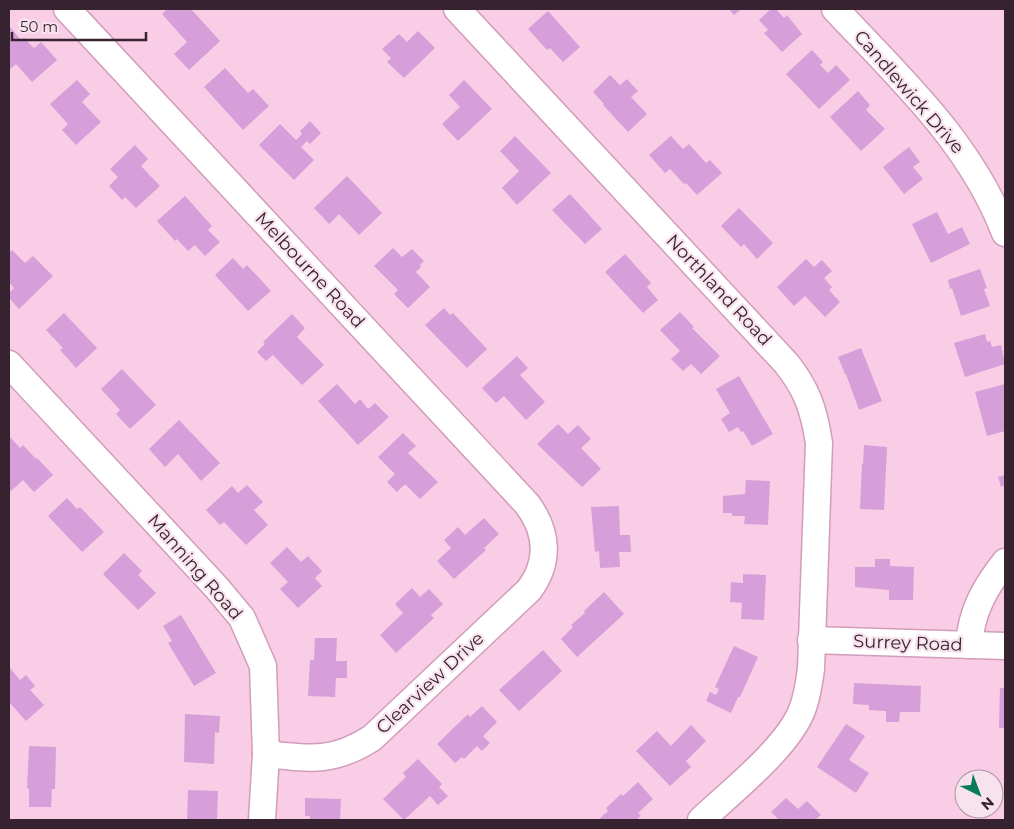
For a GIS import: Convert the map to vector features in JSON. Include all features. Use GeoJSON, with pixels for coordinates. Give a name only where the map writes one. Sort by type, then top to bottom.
{"type":"FeatureCollection","features":[{"type":"Feature","properties":{"kind":"street","name":"Melbourne Road"},"geometry":{"type":"LineString","coordinates":[[67,9],[527,504],[539,522],[544,538]]}},
{"type":"Feature","properties":{"kind":"street","name":"Northland Road"},"geometry":{"type":"LineString","coordinates":[[457,9],[786,363],[802,384],[812,407],[819,442],[811,669],[807,694],[802,710],[790,732],[774,752],[701,820]]}},
{"type":"Feature","properties":{"kind":"street","name":"Candlewick Drive"},"geometry":{"type":"LineString","coordinates":[[835,9],[949,134],[969,162],[986,191],[1005,232]]}},
{"type":"Feature","properties":{"kind":"street","name":"Manning Road"},"geometry":{"type":"LineString","coordinates":[[9,364],[217,588],[242,618],[264,666],[266,754],[262,820]]}},
{"type":"Feature","properties":{"kind":"street","name":"Clearview Drive"},"geometry":{"type":"LineString","coordinates":[[266,754],[306,759],[332,756],[358,747],[372,738],[529,590],[541,569],[544,538]]}},
{"type":"Feature","properties":{"kind":"street"},"geometry":{"type":"LineString","coordinates":[[969,645],[971,628],[979,600],[992,578],[1005,562]]}},
{"type":"Feature","properties":{"kind":"street","name":"Surrey Road"},"geometry":{"type":"LineString","coordinates":[[812,640],[1005,646]]}},
{"type":"Feature","properties":{"kind":"building"},"geometry":{"type":"Polygon","coordinates":[[[167,9],[191,9],[220,41],[189,70],[174,54],[187,42],[162,14],[167,9]]]}},
{"type":"Feature","properties":{"kind":"building"},"geometry":{"type":"Polygon","coordinates":[[[729,9],[741,9],[734,15],[729,9]]]}},
{"type":"Feature","properties":{"kind":"building"},"geometry":{"type":"Polygon","coordinates":[[[771,9],[776,9],[784,18],[787,15],[802,34],[782,52],[764,33],[768,30],[759,20],[771,9]]]}},
{"type":"Feature","properties":{"kind":"building"},"geometry":{"type":"Polygon","coordinates":[[[548,11],[580,47],[563,62],[550,48],[547,50],[528,29],[548,11]]]}},
{"type":"Feature","properties":{"kind":"building"},"geometry":{"type":"Polygon","coordinates":[[[9,26],[21,40],[24,38],[34,48],[41,42],[57,60],[32,82],[16,64],[9,68],[9,26]]]}},
{"type":"Feature","properties":{"kind":"building"},"geometry":{"type":"Polygon","coordinates":[[[418,31],[435,48],[404,78],[387,62],[391,58],[382,49],[399,34],[407,42],[418,31]]]}},
{"type":"Feature","properties":{"kind":"building"},"geometry":{"type":"Polygon","coordinates":[[[812,50],[823,62],[820,65],[828,73],[836,65],[850,80],[819,109],[786,74],[812,50]]]}},
{"type":"Feature","properties":{"kind":"building"},"geometry":{"type":"Polygon","coordinates":[[[225,68],[248,93],[253,89],[269,106],[243,130],[204,87],[225,68]]]}},
{"type":"Feature","properties":{"kind":"building"},"geometry":{"type":"Polygon","coordinates":[[[610,75],[620,85],[627,79],[638,91],[631,97],[647,114],[628,132],[593,92],[610,75]]]}},
{"type":"Feature","properties":{"kind":"building"},"geometry":{"type":"Polygon","coordinates":[[[77,80],[90,94],[82,102],[101,122],[76,145],[62,130],[68,124],[50,104],[77,80]]]}},
{"type":"Feature","properties":{"kind":"building"},"geometry":{"type":"Polygon","coordinates":[[[464,80],[492,109],[458,141],[442,124],[460,107],[449,95],[464,80]]]}},
{"type":"Feature","properties":{"kind":"building"},"geometry":{"type":"Polygon","coordinates":[[[858,91],[870,105],[866,110],[885,129],[861,151],[830,117],[858,91]]]}},
{"type":"Feature","properties":{"kind":"building"},"geometry":{"type":"Polygon","coordinates":[[[310,121],[321,133],[310,144],[307,141],[301,147],[314,160],[294,180],[259,145],[280,124],[296,140],[302,134],[300,131],[310,121]]]}},
{"type":"Feature","properties":{"kind":"building"},"geometry":{"type":"Polygon","coordinates":[[[515,136],[551,173],[517,205],[502,188],[519,171],[500,151],[515,136]]]}},
{"type":"Feature","properties":{"kind":"building"},"geometry":{"type":"Polygon","coordinates":[[[671,136],[683,149],[689,144],[706,163],[710,160],[722,173],[697,195],[670,169],[665,173],[649,155],[671,136]]]}},
{"type":"Feature","properties":{"kind":"building"},"geometry":{"type":"Polygon","coordinates":[[[135,145],[148,159],[141,166],[160,186],[136,208],[125,197],[122,200],[109,186],[118,177],[110,169],[135,145]]]}},
{"type":"Feature","properties":{"kind":"building"},"geometry":{"type":"Polygon","coordinates":[[[909,147],[920,162],[913,167],[923,179],[904,194],[883,167],[909,147]]]}},
{"type":"Feature","properties":{"kind":"building"},"geometry":{"type":"Polygon","coordinates":[[[347,176],[382,213],[359,235],[339,214],[329,224],[314,208],[347,176]]]}},
{"type":"Feature","properties":{"kind":"building"},"geometry":{"type":"Polygon","coordinates":[[[570,194],[602,229],[585,244],[552,210],[570,194]]]}},
{"type":"Feature","properties":{"kind":"building"},"geometry":{"type":"Polygon","coordinates":[[[185,196],[212,226],[208,230],[220,242],[205,256],[195,245],[188,251],[177,239],[175,241],[157,221],[185,196]]]}},
{"type":"Feature","properties":{"kind":"building"},"geometry":{"type":"Polygon","coordinates":[[[739,208],[773,243],[757,259],[744,244],[741,247],[721,226],[739,208]]]}},
{"type":"Feature","properties":{"kind":"building"},"geometry":{"type":"Polygon","coordinates":[[[937,212],[948,234],[962,227],[970,244],[931,263],[912,224],[937,212]]]}},
{"type":"Feature","properties":{"kind":"building"},"geometry":{"type":"Polygon","coordinates":[[[393,248],[402,257],[412,249],[424,261],[416,272],[430,287],[408,308],[394,294],[398,290],[374,266],[393,248]]]}},
{"type":"Feature","properties":{"kind":"building"},"geometry":{"type":"Polygon","coordinates":[[[12,250],[25,263],[33,256],[53,276],[19,309],[9,298],[9,293],[14,288],[9,282],[9,253],[12,250]]]}},
{"type":"Feature","properties":{"kind":"building"},"geometry":{"type":"Polygon","coordinates":[[[625,254],[651,283],[647,287],[658,300],[643,313],[605,272],[625,254]]]}},
{"type":"Feature","properties":{"kind":"building"},"geometry":{"type":"Polygon","coordinates":[[[233,258],[243,269],[247,265],[271,291],[248,311],[215,275],[233,258]]]}},
{"type":"Feature","properties":{"kind":"building"},"geometry":{"type":"Polygon","coordinates":[[[806,259],[814,267],[822,260],[832,271],[824,278],[832,287],[829,290],[840,302],[825,317],[805,296],[794,306],[777,287],[806,259]]]}},
{"type":"Feature","properties":{"kind":"building"},"geometry":{"type":"Polygon","coordinates":[[[980,269],[987,288],[984,289],[990,306],[961,316],[948,280],[980,269]]]}},
{"type":"Feature","properties":{"kind":"building"},"geometry":{"type":"Polygon","coordinates":[[[444,308],[450,315],[453,313],[487,349],[467,368],[425,325],[444,308]]]}},
{"type":"Feature","properties":{"kind":"building"},"geometry":{"type":"Polygon","coordinates":[[[680,312],[694,327],[692,328],[720,356],[701,374],[691,364],[683,371],[671,359],[680,351],[660,330],[680,312]]]}},
{"type":"Feature","properties":{"kind":"building"},"geometry":{"type":"Polygon","coordinates":[[[64,313],[97,348],[76,368],[60,350],[63,348],[46,330],[64,313]]]}},
{"type":"Feature","properties":{"kind":"building"},"geometry":{"type":"Polygon","coordinates":[[[292,314],[305,328],[297,337],[324,365],[302,385],[273,355],[266,361],[257,352],[265,344],[263,342],[292,314]]]}},
{"type":"Feature","properties":{"kind":"building"},"geometry":{"type":"Polygon","coordinates":[[[985,334],[987,342],[990,341],[992,347],[1001,345],[1005,364],[965,377],[954,343],[985,334]]]}},
{"type":"Feature","properties":{"kind":"building"},"geometry":{"type":"Polygon","coordinates":[[[861,348],[882,401],[859,410],[838,357],[861,348]]]}},
{"type":"Feature","properties":{"kind":"building"},"geometry":{"type":"Polygon","coordinates":[[[517,356],[528,368],[520,375],[545,402],[526,420],[504,396],[496,403],[482,388],[517,356]]]}},
{"type":"Feature","properties":{"kind":"building"},"geometry":{"type":"Polygon","coordinates":[[[122,369],[156,405],[130,429],[116,414],[120,410],[101,389],[122,369]]]}},
{"type":"Feature","properties":{"kind":"building"},"geometry":{"type":"Polygon","coordinates":[[[739,376],[773,434],[752,446],[743,431],[741,432],[738,427],[729,432],[721,419],[730,413],[716,389],[739,376]]]}},
{"type":"Feature","properties":{"kind":"building"},"geometry":{"type":"Polygon","coordinates":[[[337,384],[355,404],[360,399],[368,409],[375,403],[389,417],[358,445],[318,401],[337,384]]]}},
{"type":"Feature","properties":{"kind":"building"},"geometry":{"type":"Polygon","coordinates":[[[1005,384],[1005,431],[987,436],[975,392],[1005,384]]]}},
{"type":"Feature","properties":{"kind":"building"},"geometry":{"type":"Polygon","coordinates":[[[179,420],[220,463],[201,481],[178,454],[165,467],[149,449],[179,420]]]}},
{"type":"Feature","properties":{"kind":"building"},"geometry":{"type":"Polygon","coordinates":[[[558,424],[568,434],[578,425],[591,439],[581,448],[601,469],[582,487],[537,444],[558,424]]]}},
{"type":"Feature","properties":{"kind":"building"},"geometry":{"type":"Polygon","coordinates":[[[403,433],[416,446],[408,453],[438,482],[420,499],[406,485],[397,492],[387,482],[395,474],[378,457],[403,433]]]}},
{"type":"Feature","properties":{"kind":"building"},"geometry":{"type":"Polygon","coordinates":[[[9,436],[20,448],[23,445],[53,475],[34,492],[23,480],[11,491],[9,489],[9,436]]]}},
{"type":"Feature","properties":{"kind":"building"},"geometry":{"type":"Polygon","coordinates":[[[864,445],[887,447],[884,510],[860,509],[864,445]]]}},
{"type":"Feature","properties":{"kind":"building"},"geometry":{"type":"Polygon","coordinates":[[[1005,475],[1005,485],[1001,487],[998,477],[1005,475]]]}},
{"type":"Feature","properties":{"kind":"building"},"geometry":{"type":"Polygon","coordinates":[[[746,480],[770,481],[768,525],[744,524],[745,516],[732,516],[732,513],[723,513],[723,496],[745,494],[746,480]]]}},
{"type":"Feature","properties":{"kind":"building"},"geometry":{"type":"Polygon","coordinates":[[[247,485],[263,502],[254,510],[268,525],[246,545],[224,522],[220,525],[206,510],[232,486],[238,493],[247,485]]]}},
{"type":"Feature","properties":{"kind":"building"},"geometry":{"type":"Polygon","coordinates":[[[67,498],[77,509],[80,507],[104,532],[82,552],[48,516],[67,498]]]}},
{"type":"Feature","properties":{"kind":"building"},"geometry":{"type":"Polygon","coordinates":[[[619,506],[620,535],[630,535],[631,552],[619,552],[620,567],[600,568],[599,551],[595,552],[591,507],[619,506]]]}},
{"type":"Feature","properties":{"kind":"building"},"geometry":{"type":"Polygon","coordinates":[[[484,518],[499,534],[484,548],[486,550],[454,579],[437,561],[451,548],[444,540],[458,527],[465,535],[484,518]]]}},
{"type":"Feature","properties":{"kind":"building"},"geometry":{"type":"Polygon","coordinates":[[[287,547],[301,562],[308,556],[322,571],[315,578],[322,586],[298,608],[280,589],[288,582],[270,563],[287,547]]]}},
{"type":"Feature","properties":{"kind":"building"},"geometry":{"type":"Polygon","coordinates":[[[124,553],[142,571],[138,575],[156,593],[138,610],[103,574],[124,553]]]}},
{"type":"Feature","properties":{"kind":"building"},"geometry":{"type":"Polygon","coordinates":[[[875,559],[890,559],[890,566],[914,567],[913,600],[889,600],[889,590],[855,587],[855,567],[875,567],[875,559]]]}},
{"type":"Feature","properties":{"kind":"building"},"geometry":{"type":"Polygon","coordinates":[[[743,574],[766,575],[764,620],[741,619],[742,603],[730,602],[731,582],[743,583],[743,574]]]}},
{"type":"Feature","properties":{"kind":"building"},"geometry":{"type":"Polygon","coordinates":[[[412,588],[420,597],[429,589],[443,604],[431,615],[434,618],[396,653],[380,635],[403,613],[395,604],[412,588]]]}},
{"type":"Feature","properties":{"kind":"building"},"geometry":{"type":"Polygon","coordinates":[[[604,592],[624,614],[577,657],[561,639],[573,627],[571,625],[604,592]]]}},
{"type":"Feature","properties":{"kind":"building"},"geometry":{"type":"Polygon","coordinates":[[[181,615],[216,673],[194,686],[168,643],[172,641],[163,626],[181,615]]]}},
{"type":"Feature","properties":{"kind":"building"},"geometry":{"type":"Polygon","coordinates":[[[315,638],[337,638],[336,661],[347,661],[347,678],[336,678],[335,697],[308,696],[310,660],[314,660],[315,638]]]}},
{"type":"Feature","properties":{"kind":"building"},"geometry":{"type":"Polygon","coordinates":[[[734,646],[758,657],[731,713],[706,701],[710,692],[716,695],[719,689],[715,687],[734,646]]]}},
{"type":"Feature","properties":{"kind":"building"},"geometry":{"type":"Polygon","coordinates":[[[543,650],[562,671],[519,711],[499,690],[543,650]]]}},
{"type":"Feature","properties":{"kind":"building"},"geometry":{"type":"Polygon","coordinates":[[[9,667],[20,680],[26,675],[35,686],[30,690],[44,705],[26,721],[9,702],[9,667]]]}},
{"type":"Feature","properties":{"kind":"building"},"geometry":{"type":"Polygon","coordinates":[[[854,683],[921,686],[920,712],[900,712],[899,722],[886,722],[886,711],[869,710],[869,705],[853,704],[854,683]]]}},
{"type":"Feature","properties":{"kind":"building"},"geometry":{"type":"Polygon","coordinates":[[[1000,688],[1005,688],[1005,728],[999,728],[1000,688]]]}},
{"type":"Feature","properties":{"kind":"building"},"geometry":{"type":"Polygon","coordinates":[[[482,706],[497,722],[483,736],[490,743],[482,751],[477,746],[464,759],[462,757],[455,763],[437,744],[468,714],[470,717],[482,706]]]}},
{"type":"Feature","properties":{"kind":"building"},"geometry":{"type":"Polygon","coordinates":[[[185,714],[220,716],[219,733],[215,732],[214,764],[184,762],[185,714]]]}},
{"type":"Feature","properties":{"kind":"building"},"geometry":{"type":"Polygon","coordinates":[[[846,724],[865,736],[849,760],[869,773],[856,793],[817,767],[846,724]]]}},
{"type":"Feature","properties":{"kind":"building"},"geometry":{"type":"Polygon","coordinates":[[[691,725],[706,741],[686,761],[691,767],[670,786],[636,751],[657,731],[671,746],[691,725]]]}},
{"type":"Feature","properties":{"kind":"building"},"geometry":{"type":"Polygon","coordinates":[[[29,746],[56,747],[55,789],[52,789],[51,807],[29,807],[29,789],[27,788],[29,746]]]}},
{"type":"Feature","properties":{"kind":"building"},"geometry":{"type":"Polygon","coordinates":[[[418,759],[442,784],[439,787],[448,796],[438,805],[430,796],[404,820],[383,799],[406,777],[403,773],[418,759]]]}},
{"type":"Feature","properties":{"kind":"building"},"geometry":{"type":"Polygon","coordinates":[[[638,782],[653,799],[638,813],[641,816],[636,820],[598,820],[608,811],[606,808],[638,782]]]}},
{"type":"Feature","properties":{"kind":"building"},"geometry":{"type":"Polygon","coordinates":[[[188,790],[218,791],[217,820],[187,820],[188,790]]]}},
{"type":"Feature","properties":{"kind":"building"},"geometry":{"type":"Polygon","coordinates":[[[305,798],[341,799],[340,820],[310,820],[310,816],[305,816],[305,798]]]}},
{"type":"Feature","properties":{"kind":"building"},"geometry":{"type":"Polygon","coordinates":[[[786,798],[798,809],[807,801],[821,815],[815,820],[779,820],[771,812],[786,798]]]}}]}
